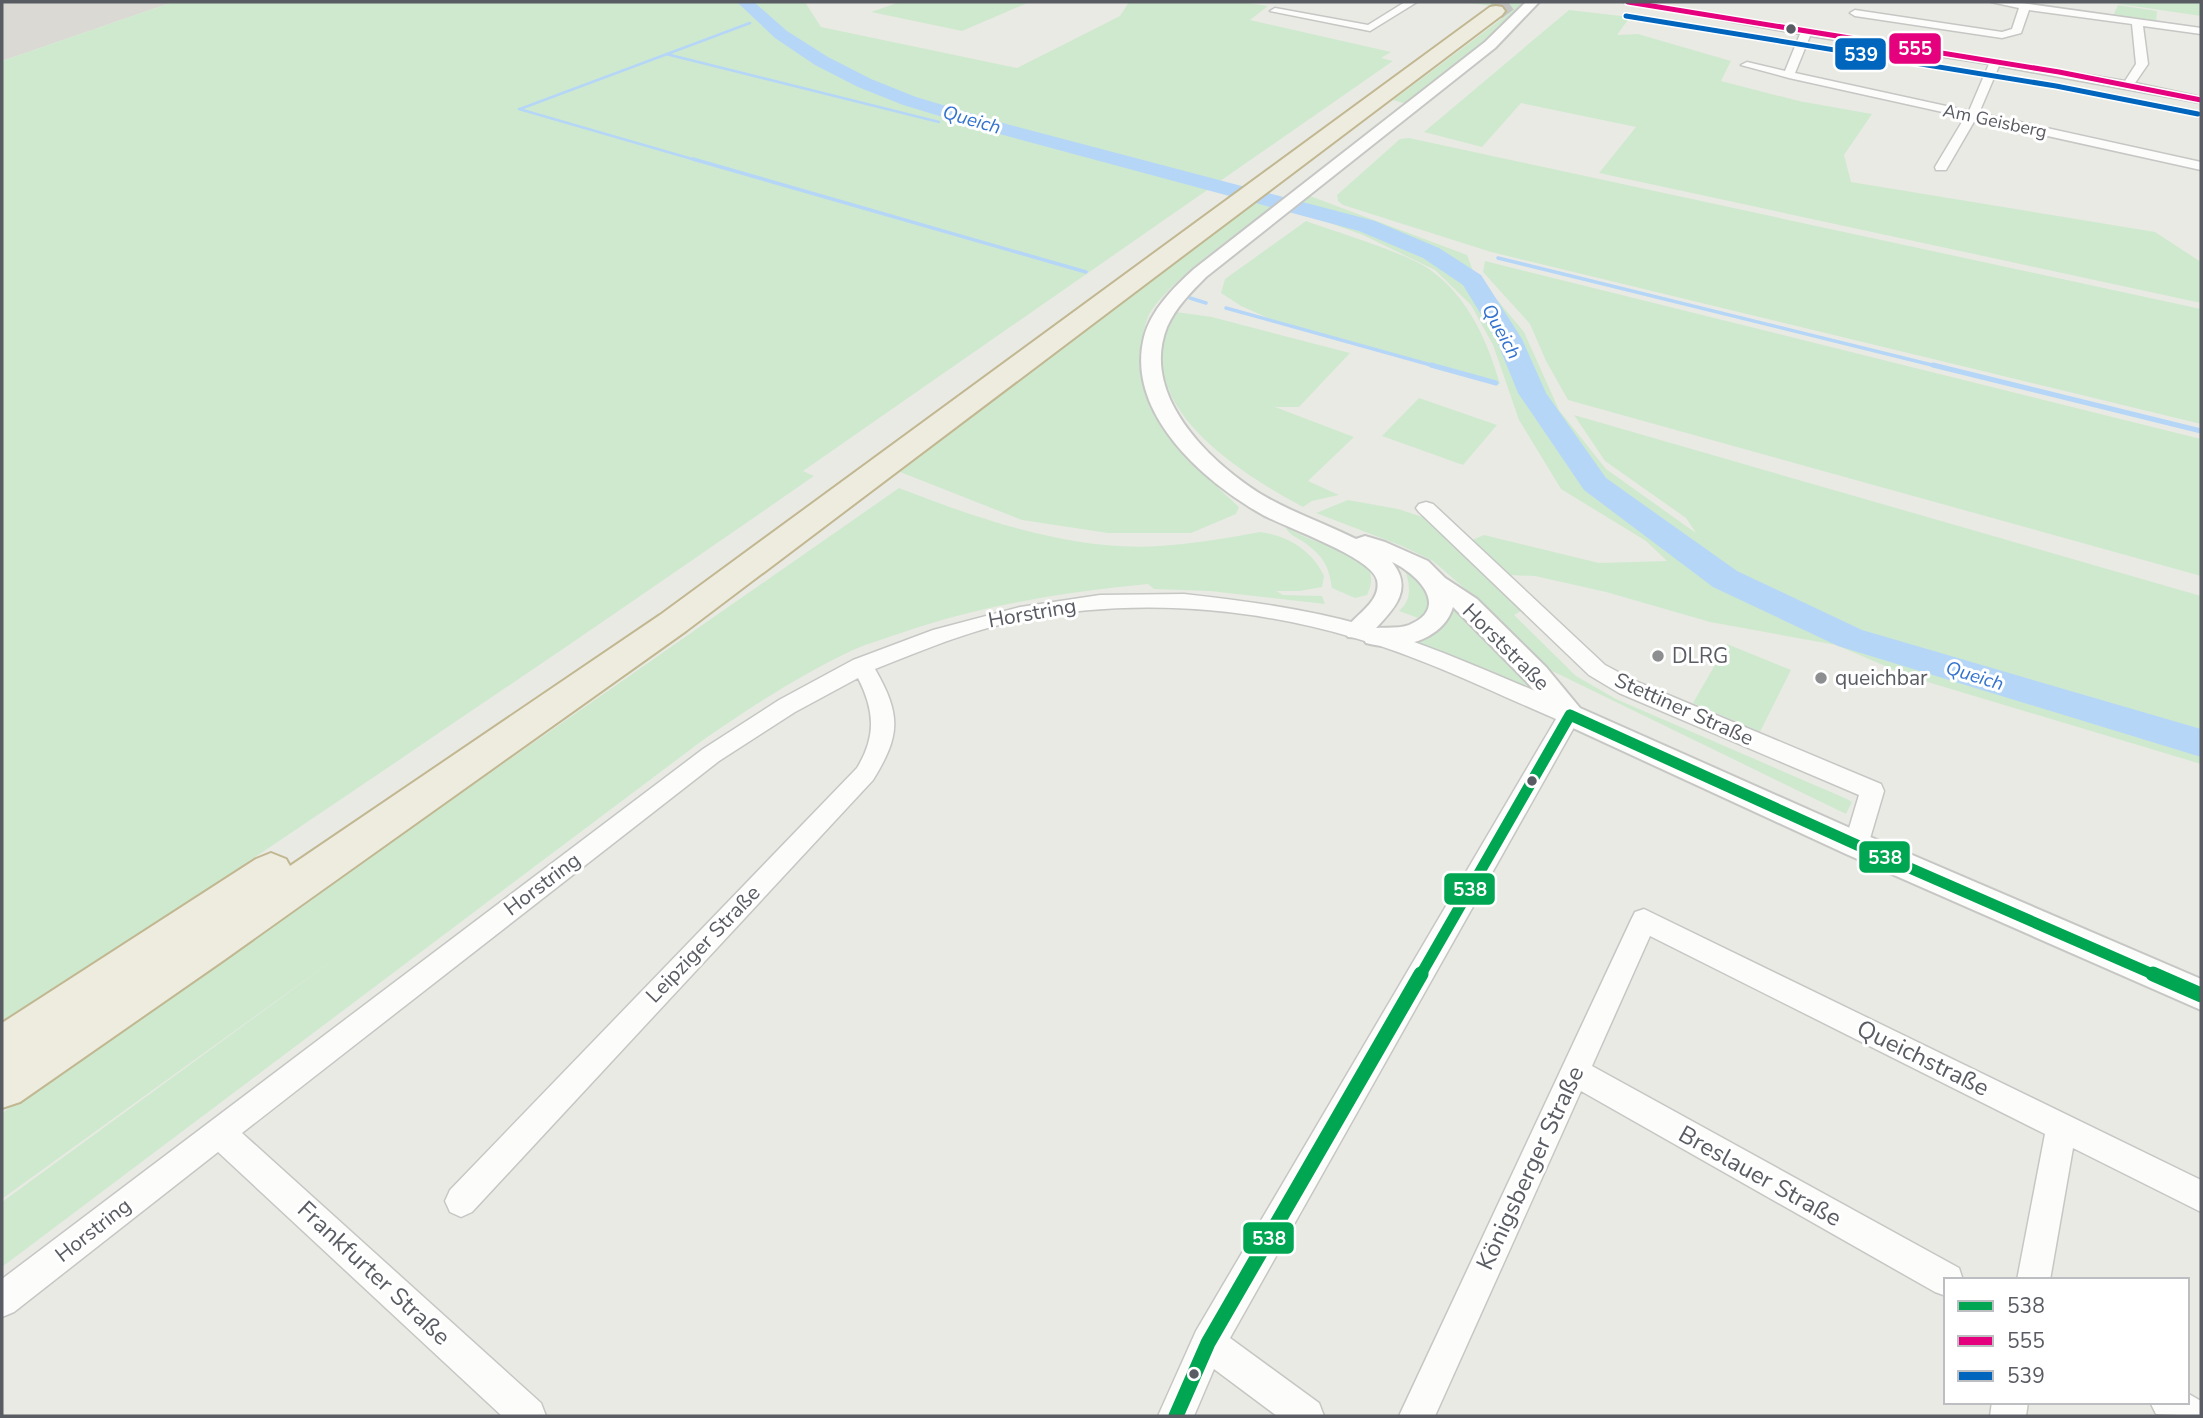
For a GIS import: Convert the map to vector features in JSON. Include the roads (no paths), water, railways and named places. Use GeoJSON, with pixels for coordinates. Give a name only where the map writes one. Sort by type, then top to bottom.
{"type":"FeatureCollection","features":[{"type":"Feature","properties":{"kind":"highway"},"geometry":{"type":"LineString","coordinates":[[2,1085],[208,946],[673,623],[1242,192],[1489,10]]}},
{"type":"Feature","properties":{"kind":"highway"},"geometry":{"type":"LineString","coordinates":[[2,1051],[594,652],[1242,192]]}},
{"type":"Feature","properties":{"kind":"street"},"geometry":{"type":"LineString","coordinates":[[1275,11],[1370,28],[1412,2]]}},
{"type":"Feature","properties":{"kind":"street","name":"Horststraße"},"geometry":{"type":"LineString","coordinates":[[1437,584],[1442,595],[1441,606],[1428,625],[1408,634],[1366,634],[1390,590],[1390,578],[1376,561],[1274,511],[1221,477],[1180,434],[1160,398],[1152,369],[1154,337],[1163,315],[1185,287],[1490,45],[1533,2]]}},
{"type":"Feature","properties":{"kind":"street"},"geometry":{"type":"LineString","coordinates":[[1628,2],[1753,26],[1995,62],[2201,100]]}},
{"type":"Feature","properties":{"kind":"street"},"geometry":{"type":"LineString","coordinates":[[1831,38],[1850,20],[1863,2]]}},
{"type":"Feature","properties":{"kind":"street"},"geometry":{"type":"LineString","coordinates":[[1996,2],[2201,31]]}},
{"type":"Feature","properties":{"kind":"street"},"geometry":{"type":"LineString","coordinates":[[1292,26],[1326,5]]}},
{"type":"Feature","properties":{"kind":"street"},"geometry":{"type":"LineString","coordinates":[[1850,20],[2002,35],[2017,31],[2025,6]]}},
{"type":"Feature","properties":{"kind":"street"},"geometry":{"type":"LineString","coordinates":[[2128,85],[2142,64],[2137,22]]}},
{"type":"Feature","properties":{"kind":"street"},"geometry":{"type":"LineString","coordinates":[[1709,24],[1753,26]]}},
{"type":"Feature","properties":{"kind":"street"},"geometry":{"type":"LineString","coordinates":[[1789,75],[1805,34]]}},
{"type":"Feature","properties":{"kind":"street"},"geometry":{"type":"LineString","coordinates":[[1941,167],[1971,116],[1995,62]]}},
{"type":"Feature","properties":{"kind":"street","name":"Am Geisberg"},"geometry":{"type":"LineString","coordinates":[[1747,65],[2201,166]]}},
{"type":"Feature","properties":{"kind":"street","name":"Stettiner Straße"},"geometry":{"type":"LineString","coordinates":[[1426,508],[1597,670],[1627,687],[1871,791],[1857,845]]}},
{"type":"Feature","properties":{"kind":"street","name":"Horststraße"},"geometry":{"type":"LineString","coordinates":[[1327,536],[1371,545],[1421,568],[1437,584],[1468,605],[1536,674],[1570,715]]}},
{"type":"Feature","properties":{"kind":"street","name":"Horstring"},"geometry":{"type":"LineString","coordinates":[[2,1300],[711,755],[787,704],[861,665],[917,641],[999,616],[1104,601],[1191,602],[1240,606],[1296,616],[1366,634],[1570,715],[1857,845],[2201,995]]}},
{"type":"Feature","properties":{"kind":"street","name":"Leipziger Straße"},"geometry":{"type":"LineString","coordinates":[[461,1201],[865,774],[881,746],[881,711],[878,695],[861,665]]}},
{"type":"Feature","properties":{"kind":"street"},"geometry":{"type":"LineString","coordinates":[[1176,1416],[1208,1343],[1570,715]]}},
{"type":"Feature","properties":{"kind":"street","name":"Königsberger Straße"},"geometry":{"type":"LineString","coordinates":[[1417,1416],[1644,920]]}},
{"type":"Feature","properties":{"kind":"street","name":"Queichstraße"},"geometry":{"type":"LineString","coordinates":[[1644,920],[2201,1196]]}},
{"type":"Feature","properties":{"kind":"street","name":"Breslauer Straße"},"geometry":{"type":"LineString","coordinates":[[1574,1072],[1944,1278]]}},
{"type":"Feature","properties":{"kind":"street"},"geometry":{"type":"LineString","coordinates":[[2033,1278],[2062,1127]]}},
{"type":"Feature","properties":{"kind":"street","name":"Frankfurter Straße"},"geometry":{"type":"LineString","coordinates":[[218,1132],[290,1195],[528,1416]]}},
{"type":"Feature","properties":{"kind":"street"},"geometry":{"type":"LineString","coordinates":[[1208,1343],[1306,1416]]}},
{"type":"Feature","properties":{"kind":"street"},"geometry":{"type":"LineString","coordinates":[[2172,1404],[2193,1416]]}},
{"type":"Feature","properties":{"kind":"waterway","name":"Queich"},"geometry":{"type":"LineString","coordinates":[[745,2],[781,34],[821,61],[864,83],[909,101],[1003,129],[1367,226],[1431,253],[1472,280],[1509,339],[1532,393],[1595,484],[1725,579],[1850,638],[2201,743]]}},
{"type":"Feature","properties":{"kind":"waterway"},"geometry":{"type":"LineString","coordinates":[[667,54],[750,23]]}},
{"type":"Feature","properties":{"kind":"waterway"},"geometry":{"type":"LineString","coordinates":[[520,109],[667,54]]}},
{"type":"Feature","properties":{"kind":"waterway"},"geometry":{"type":"LineString","coordinates":[[667,54],[939,122]]}},
{"type":"Feature","properties":{"kind":"waterway"},"geometry":{"type":"LineString","coordinates":[[519,109],[699,161]]}},
{"type":"Feature","properties":{"kind":"waterway"},"geometry":{"type":"LineString","coordinates":[[693,159],[1086,272]]}},
{"type":"Feature","properties":{"kind":"waterway"},"geometry":{"type":"LineString","coordinates":[[1498,258],[1940,367]]}},
{"type":"Feature","properties":{"kind":"waterway"},"geometry":{"type":"LineString","coordinates":[[1190,298],[1206,303]]}},
{"type":"Feature","properties":{"kind":"waterway"},"geometry":{"type":"LineString","coordinates":[[1226,308],[1438,367]]}},
{"type":"Feature","properties":{"kind":"waterway"},"geometry":{"type":"LineString","coordinates":[[1431,365],[1496,383]]}},
{"type":"Feature","properties":{"kind":"waterway"},"geometry":{"type":"LineString","coordinates":[[1933,365],[2201,431]]}},
{"type":"Feature","properties":{"kind":"tunnel"},"geometry":{"type":"LineString","coordinates":[[1496,11],[1508,2]]}},
{"type":"Feature","properties":{"kind":"place","name":"DLRG"},"geometry":{"type":"Point","coordinates":[1658,656]}},
{"type":"Feature","properties":{"kind":"place","name":"queichbar"},"geometry":{"type":"Point","coordinates":[1821,678]}}]}
